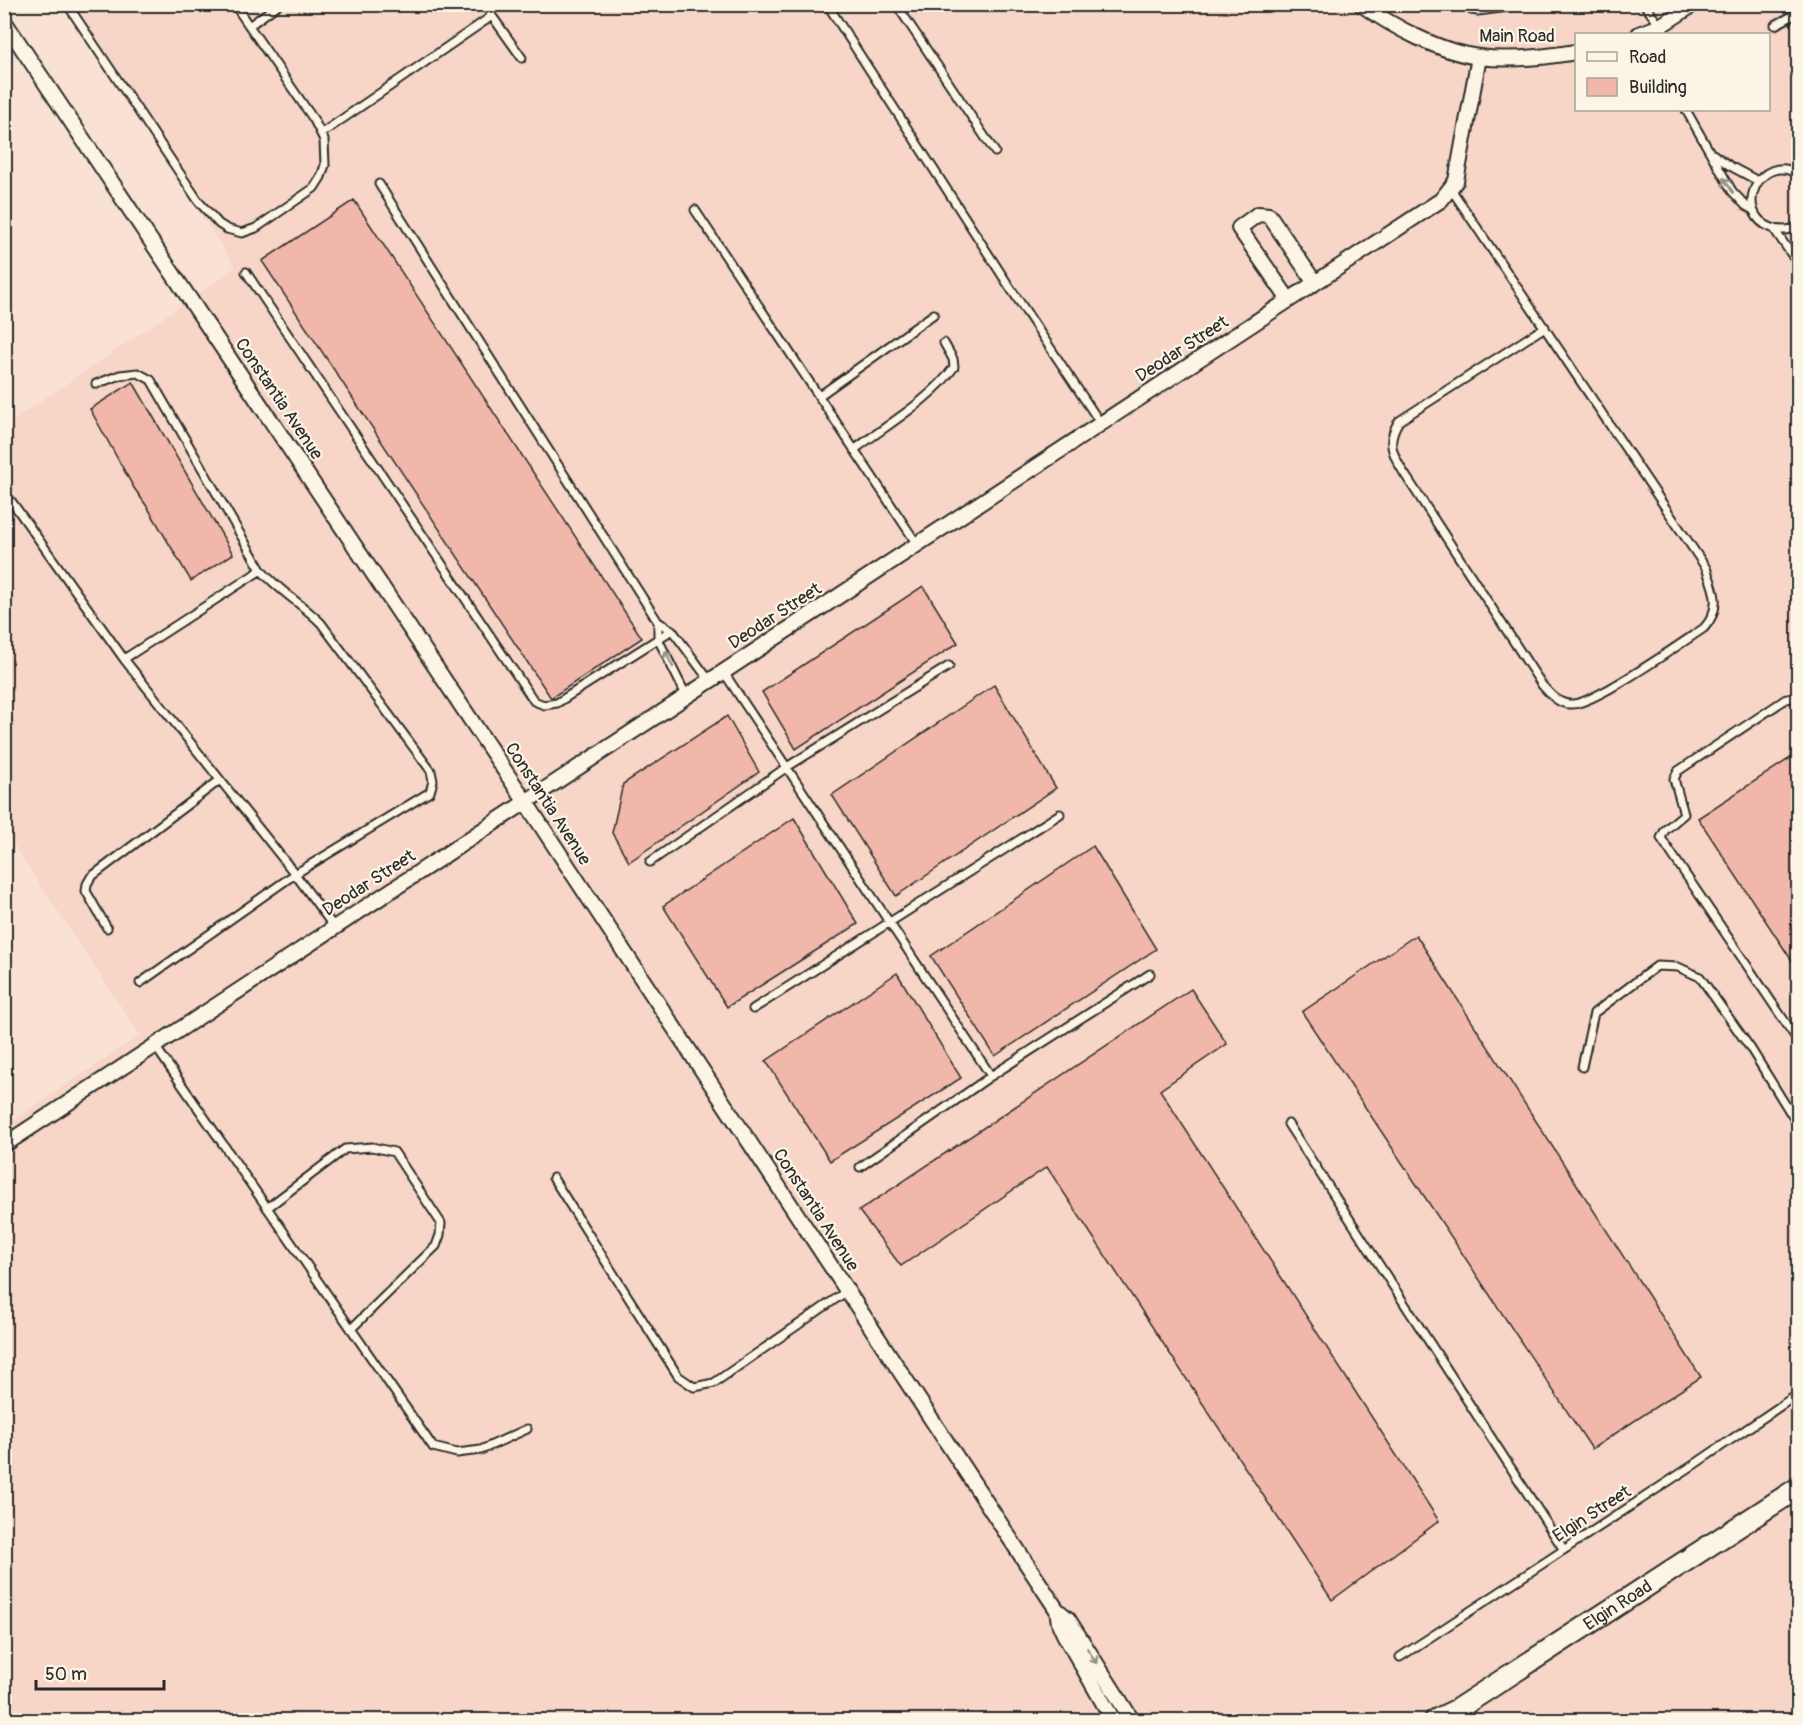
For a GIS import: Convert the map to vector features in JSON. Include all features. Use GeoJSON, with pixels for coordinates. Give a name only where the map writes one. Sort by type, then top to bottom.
{"type":"FeatureCollection","features":[{"type":"Feature","properties":{"kind":"street","name":"Main Road"},"geometry":{"type":"LineString","coordinates":[[1361,4],[1406,31],[1445,49],[1479,57],[1521,57],[1575,52]]}},
{"type":"Feature","properties":{"kind":"street"},"geometry":{"type":"LineString","coordinates":[[1644,33],[1660,26],[1694,4]]}},
{"type":"Feature","properties":{"kind":"street","name":"Constantia Avenue"},"geometry":{"type":"LineString","coordinates":[[4,21],[525,801],[1057,1610],[1068,1619],[1132,1720]]}},
{"type":"Feature","properties":{"kind":"street"},"geometry":{"type":"LineString","coordinates":[[1451,189],[1456,180],[1479,57]]}},
{"type":"Feature","properties":{"kind":"street","name":"Deodar Street"},"geometry":{"type":"LineString","coordinates":[[4,1145],[1441,200],[1451,189]]}},
{"type":"Feature","properties":{"kind":"street"},"geometry":{"type":"LineString","coordinates":[[1288,300],[1239,228],[1258,214],[1269,215],[1315,283]]}},
{"type":"Feature","properties":{"kind":"street","name":"Elgin Road"},"geometry":{"type":"LineString","coordinates":[[1435,1720],[1466,1704],[1798,1488]]}},
{"type":"Feature","properties":{"kind":"street","name":"Constantia Avenue"},"geometry":{"type":"LineString","coordinates":[[1057,1610],[1064,1634],[1113,1720]]}},
{"type":"Feature","properties":{"kind":"lane"},"geometry":{"type":"LineString","coordinates":[[67,4],[199,202],[212,218],[227,229],[242,233],[249,231],[314,188],[325,165],[322,133],[234,4]]}},
{"type":"Feature","properties":{"kind":"lane"},"geometry":{"type":"LineString","coordinates":[[249,26],[279,4]]}},
{"type":"Feature","properties":{"kind":"lane"},"geometry":{"type":"LineString","coordinates":[[485,4],[522,58]]}},
{"type":"Feature","properties":{"kind":"lane"},"geometry":{"type":"LineString","coordinates":[[827,4],[1101,424]]}},
{"type":"Feature","properties":{"kind":"lane"},"geometry":{"type":"LineString","coordinates":[[896,4],[994,152]]}},
{"type":"Feature","properties":{"kind":"lane"},"geometry":{"type":"LineString","coordinates":[[1466,4],[1471,10],[1478,11],[1531,4]]}},
{"type":"Feature","properties":{"kind":"lane"},"geometry":{"type":"LineString","coordinates":[[1644,4],[1660,26]]}},
{"type":"Feature","properties":{"kind":"lane"},"geometry":{"type":"LineString","coordinates":[[1776,25],[1798,13]]}},
{"type":"Feature","properties":{"kind":"lane"},"geometry":{"type":"LineString","coordinates":[[322,133],[492,16]]}},
{"type":"Feature","properties":{"kind":"lane"},"geometry":{"type":"LineString","coordinates":[[1687,111],[1732,191],[1746,206],[1754,210]]}},
{"type":"Feature","properties":{"kind":"lane"},"geometry":{"type":"LineString","coordinates":[[1711,152],[1730,166],[1758,181]]}},
{"type":"Feature","properties":{"kind":"lane"},"geometry":{"type":"LineString","coordinates":[[1798,174],[1784,169],[1765,174],[1758,181],[1752,195],[1754,210],[1765,225],[1785,230],[1798,226]]}},
{"type":"Feature","properties":{"kind":"lane"},"geometry":{"type":"LineString","coordinates":[[379,184],[658,622],[672,630],[709,680]]}},
{"type":"Feature","properties":{"kind":"lane"},"geometry":{"type":"LineString","coordinates":[[1451,189],[1545,327],[1706,568],[1712,582],[1716,608],[1712,619],[1704,628],[1596,697],[1573,705],[1559,701],[1542,685],[1397,462],[1391,440],[1398,421],[1545,327]]}},
{"type":"Feature","properties":{"kind":"lane"},"geometry":{"type":"LineString","coordinates":[[695,210],[917,544]]}},
{"type":"Feature","properties":{"kind":"lane"},"geometry":{"type":"LineString","coordinates":[[1774,229],[1798,264]]}},
{"type":"Feature","properties":{"kind":"lane"},"geometry":{"type":"LineString","coordinates":[[246,272],[534,701],[544,705],[557,703],[672,630]]}},
{"type":"Feature","properties":{"kind":"lane"},"geometry":{"type":"LineString","coordinates":[[819,396],[934,314]]}},
{"type":"Feature","properties":{"kind":"lane"},"geometry":{"type":"LineString","coordinates":[[854,450],[912,407],[947,377],[954,367],[953,358],[944,343]]}},
{"type":"Feature","properties":{"kind":"lane"},"geometry":{"type":"LineString","coordinates":[[96,384],[120,375],[138,373],[151,380],[261,570],[271,582],[303,605],[321,623],[431,771],[433,781],[430,792],[294,874],[140,983]]}},
{"type":"Feature","properties":{"kind":"lane"},"geometry":{"type":"LineString","coordinates":[[12,502],[124,659],[334,927]]}},
{"type":"Feature","properties":{"kind":"lane"},"geometry":{"type":"LineString","coordinates":[[124,659],[261,570]]}},
{"type":"Feature","properties":{"kind":"lane"},"geometry":{"type":"LineString","coordinates":[[658,622],[658,639],[686,695]]}},
{"type":"Feature","properties":{"kind":"lane"},"geometry":{"type":"LineString","coordinates":[[650,862],[787,767],[949,666]]}},
{"type":"Feature","properties":{"kind":"lane"},"geometry":{"type":"LineString","coordinates":[[723,671],[991,1076]]}},
{"type":"Feature","properties":{"kind":"lane"},"geometry":{"type":"LineString","coordinates":[[1798,701],[1794,698],[1786,699],[1678,771],[1674,779],[1684,814],[1665,830],[1661,838],[1798,1041]]}},
{"type":"Feature","properties":{"kind":"lane"},"geometry":{"type":"LineString","coordinates":[[107,928],[86,891],[91,877],[220,780]]}},
{"type":"Feature","properties":{"kind":"lane"},"geometry":{"type":"LineString","coordinates":[[753,1009],[1060,814]]}},
{"type":"Feature","properties":{"kind":"lane"},"geometry":{"type":"LineString","coordinates":[[1582,1067],[1594,1013],[1657,966],[1678,967],[1700,977],[1751,1049],[1798,1125]]}},
{"type":"Feature","properties":{"kind":"lane"},"geometry":{"type":"LineString","coordinates":[[860,1167],[991,1076],[1150,974]]}},
{"type":"Feature","properties":{"kind":"lane"},"geometry":{"type":"LineString","coordinates":[[155,1046],[433,1447],[456,1453],[481,1450],[527,1429]]}},
{"type":"Feature","properties":{"kind":"lane"},"geometry":{"type":"LineString","coordinates":[[1288,1125],[1564,1550]]}},
{"type":"Feature","properties":{"kind":"lane"},"geometry":{"type":"LineString","coordinates":[[267,1208],[345,1149],[372,1147],[394,1152],[441,1223],[440,1235],[436,1246],[351,1329]]}},
{"type":"Feature","properties":{"kind":"lane"},"geometry":{"type":"LineString","coordinates":[[553,1178],[678,1376],[694,1387],[714,1383],[847,1291]]}},
{"type":"Feature","properties":{"kind":"lane","name":"Elgin Street"},"geometry":{"type":"LineString","coordinates":[[1400,1657],[1798,1394]]}},
{"type":"Feature","properties":{"kind":"shaded area"},"geometry":{"type":"Polygon","coordinates":[[[62,5],[1798,5],[1798,1720],[5,1720],[5,1126],[140,1035],[5,832],[5,426],[236,268],[62,5]]]}},
{"type":"Feature","properties":{"kind":"building"},"geometry":{"type":"Polygon","coordinates":[[[354,200],[642,638],[551,698],[262,261],[354,200]]]}},
{"type":"Feature","properties":{"kind":"building"},"geometry":{"type":"Polygon","coordinates":[[[133,382],[233,554],[191,581],[134,488],[90,409],[133,382]]]}},
{"type":"Feature","properties":{"kind":"building"},"geometry":{"type":"Polygon","coordinates":[[[923,586],[958,643],[796,749],[762,692],[923,586]]]}},
{"type":"Feature","properties":{"kind":"building"},"geometry":{"type":"Polygon","coordinates":[[[994,685],[1056,788],[896,896],[832,795],[994,685]]]}},
{"type":"Feature","properties":{"kind":"building"},"geometry":{"type":"Polygon","coordinates":[[[727,716],[759,772],[629,862],[612,833],[623,784],[727,716]]]}},
{"type":"Feature","properties":{"kind":"building"},"geometry":{"type":"Polygon","coordinates":[[[1798,753],[1798,970],[1698,818],[1798,753]]]}},
{"type":"Feature","properties":{"kind":"building"},"geometry":{"type":"Polygon","coordinates":[[[794,818],[858,924],[727,1007],[663,906],[794,818]]]}},
{"type":"Feature","properties":{"kind":"building"},"geometry":{"type":"Polygon","coordinates":[[[1093,846],[1156,949],[995,1056],[931,956],[1093,846]]]}},
{"type":"Feature","properties":{"kind":"building"},"geometry":{"type":"Polygon","coordinates":[[[1416,935],[1701,1377],[1592,1449],[1302,1012],[1416,935]]]}},
{"type":"Feature","properties":{"kind":"building"},"geometry":{"type":"Polygon","coordinates":[[[897,973],[961,1078],[830,1161],[766,1061],[897,973]]]}},
{"type":"Feature","properties":{"kind":"building"},"geometry":{"type":"Polygon","coordinates":[[[1191,989],[1227,1044],[1160,1090],[1439,1521],[1332,1600],[1047,1167],[901,1266],[859,1211],[1191,989]]]}}]}
